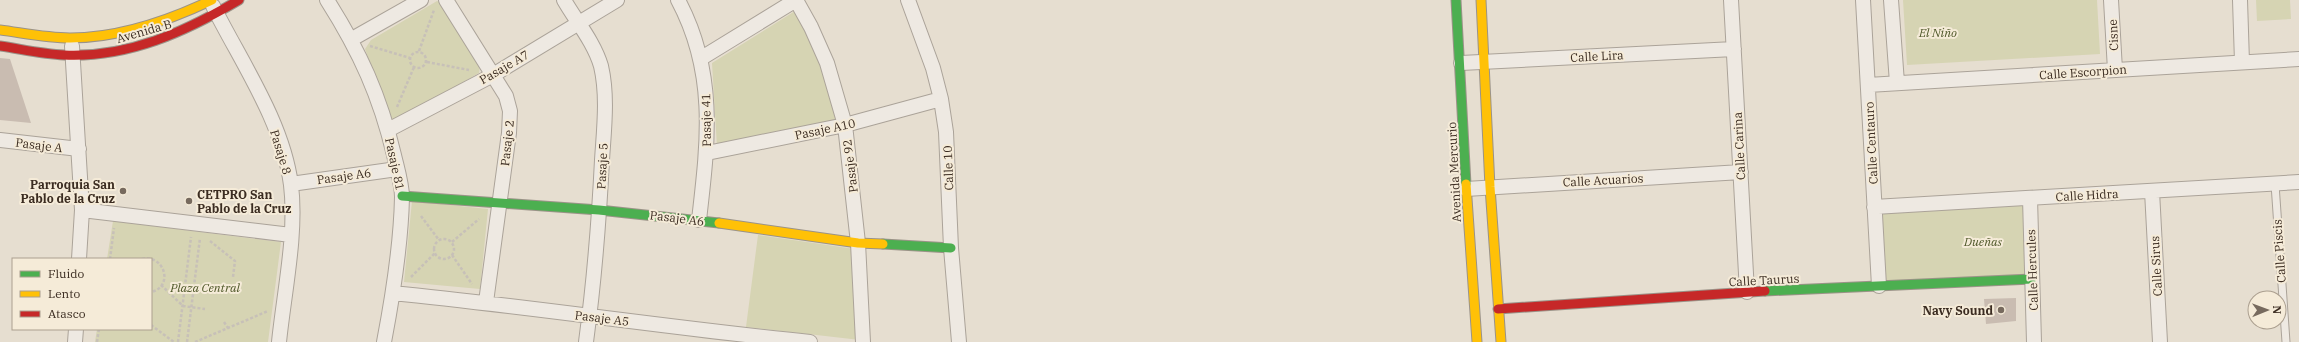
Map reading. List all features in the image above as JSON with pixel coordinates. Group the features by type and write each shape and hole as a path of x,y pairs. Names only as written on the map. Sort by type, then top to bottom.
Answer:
{"street":[{"name":"Avenida B","path":"0,30 72,38 124,32 167,19 211,0"},
{"name":"Pasaje 8","path":"211,0 262,99 283,153 291,184 291,235 279,342"},
{"name":"Avenida B","path":"0,46 72,55 122,51 175,36 217,14 239,0"},
{"name":"Pasaje 81","path":"327,0 352,39 370,78 388,130 402,196 393,293 384,342"},
{"path":"352,39 421,0"},
{"name":"Pasaje 5","path":"564,0 577,23 595,49 601,67 604,88 605,108 600,210 590,317 586,342"},
{"name":"Pasaje A7","path":"388,130 493,75 617,0"},
{"name":"Pasaje 41","path":"678,0 695,39 700,59 708,113 706,153 699,220"},
{"path":"700,59 796,0"},
{"name":"Pasaje 92","path":"796,0 811,27 827,63 845,125 858,243 863,342"},
{"name":"Calle 10","path":"908,0 933,68 941,98 946,132 951,248 959,342"},
{"name":"Avenida Mercurio","path":"1456,0 1461,63 1466,189 1477,342"},
{"path":"1482,0 1490,187 1501,342"},
{"name":"Calle Carina","path":"1731,0 1747,292"},
{"name":"Calle Centauro","path":"1863,0 1879,286"},
{"path":"1891,0 1897,84"},
{"name":"Cisne","path":"2111,0 2115,70"},
{"path":"2240,0 2242,62"},
{"name":"Pasaje 2","path":"442,2 493,75 506,96 510,111 509,133 486,302"},
{"path":"72,38 82,210 79,258"},
{"name":"Calle Lira","path":"1461,63 1734,49"},
{"name":"Calle Escorpion","path":"1868,85 2299,59"},
{"name":"Pasaje A10","path":"706,153 845,125 941,98"},
{"name":"Pasaje A","path":"0,140 79,149"},
{"name":"Pasaje A6","path":"291,184 397,169"},
{"name":"Calle Acuarios","path":"1466,189 1741,172"},
{"name":"Calle Hidra","path":"1874,207 2299,182"},
{"name":"Calle Sirus","path":"2152,191 2160,342"},
{"name":"Pasaje A6","path":"402,196 600,210 699,220 858,243 951,248"},
{"name":"Calle Hercules","path":"2030,198 2034,342"},
{"path":"82,210 291,235"},
{"name":"Calle Taurus","path":"1498,309 1747,292 2032,279"},
{"name":"Pasaje A5","path":"393,293 486,302 590,317 810,342"},
{"path":"75,342 76,330"}],"lane":[{"name":"Calle Piscis","path":"2275,184 2286,342"}],"path":[{"path":"419,51 426,57 426,62 422,68 414,67 411,64 410,58 415,52 419,51 442,2"},
{"path":"366,49 372,41"},
{"path":"368,45 410,58"},
{"path":"426,62 470,70"},
{"path":"396,110 414,67"},
{"path":"417,210 439,240"},
{"path":"452,242 482,219 478,215"},
{"path":"178,342 192,233"},
{"path":"187,342 201,234 235,261 233,277"},
{"path":"410,270 410,279 435,254 435,244 439,240 446,238 452,242 454,251 452,255 443,259 435,254"},
{"path":"452,255 473,285"},
{"path":"152,259 162,265 165,276 162,285 152,291"},
{"path":"162,285 183,306 205,309"},
{"path":"195,342 271,309"},
{"path":"224,322 228,328"},
{"path":"152,325 174,342"},
{"path":"97,342 99,330"}],"green space":[{"name":"El Niño","path":"1903,0 2097,0 2100,54 1907,65"},
{"path":"2256,0 2290,0 2291,19 2257,21"},
{"path":"437,1 442,3 480,66 479,73 397,120 390,118 365,49 371,40"},
{"path":"795,11 821,59 839,120 717,147 712,63"},
{"name":"Dueñas","path":"2024,198 2028,279 1879,286 1881,206"},
{"path":"412,201 488,209 480,289 404,282"},
{"name":"Plaza Central","path":"113,221 281,242 268,342 95,342 97,330 152,330 152,258 107,258"},
{"path":"758,235 855,249 860,340 746,327"}],"building":[{"path":"0,58 10,59 31,123 0,120"},
{"name":"Navy Sound","path":"2016,298 2016,321 1986,324 1984,299"}],"traffic: fast":[{"path":"1456,0 1466,184"},
{"path":"402,196 599,210 719,223"},
{"path":"883,244 951,248"},
{"path":"1765,291 2032,279"}],"traffic: slow":[{"path":"0,30 61,38 107,35 143,27 178,15 212,0"},
{"path":"1481,0 1490,187 1501,342"},
{"path":"1466,184 1477,342"},
{"path":"719,223 858,243 883,244"}],"traffic: jam":[{"path":"0,46 40,53 64,55 88,55 111,52 155,41 198,23 239,0"},
{"path":"1498,309 1765,291"}],"place":[{"name":"Parroquia San Pablo de la Cruz","path":"123,191"},
{"name":"CETPRO San Pablo de la Cruz","path":"189,201"},
{"name":"Navy Sound","path":"2001,310"}]}
